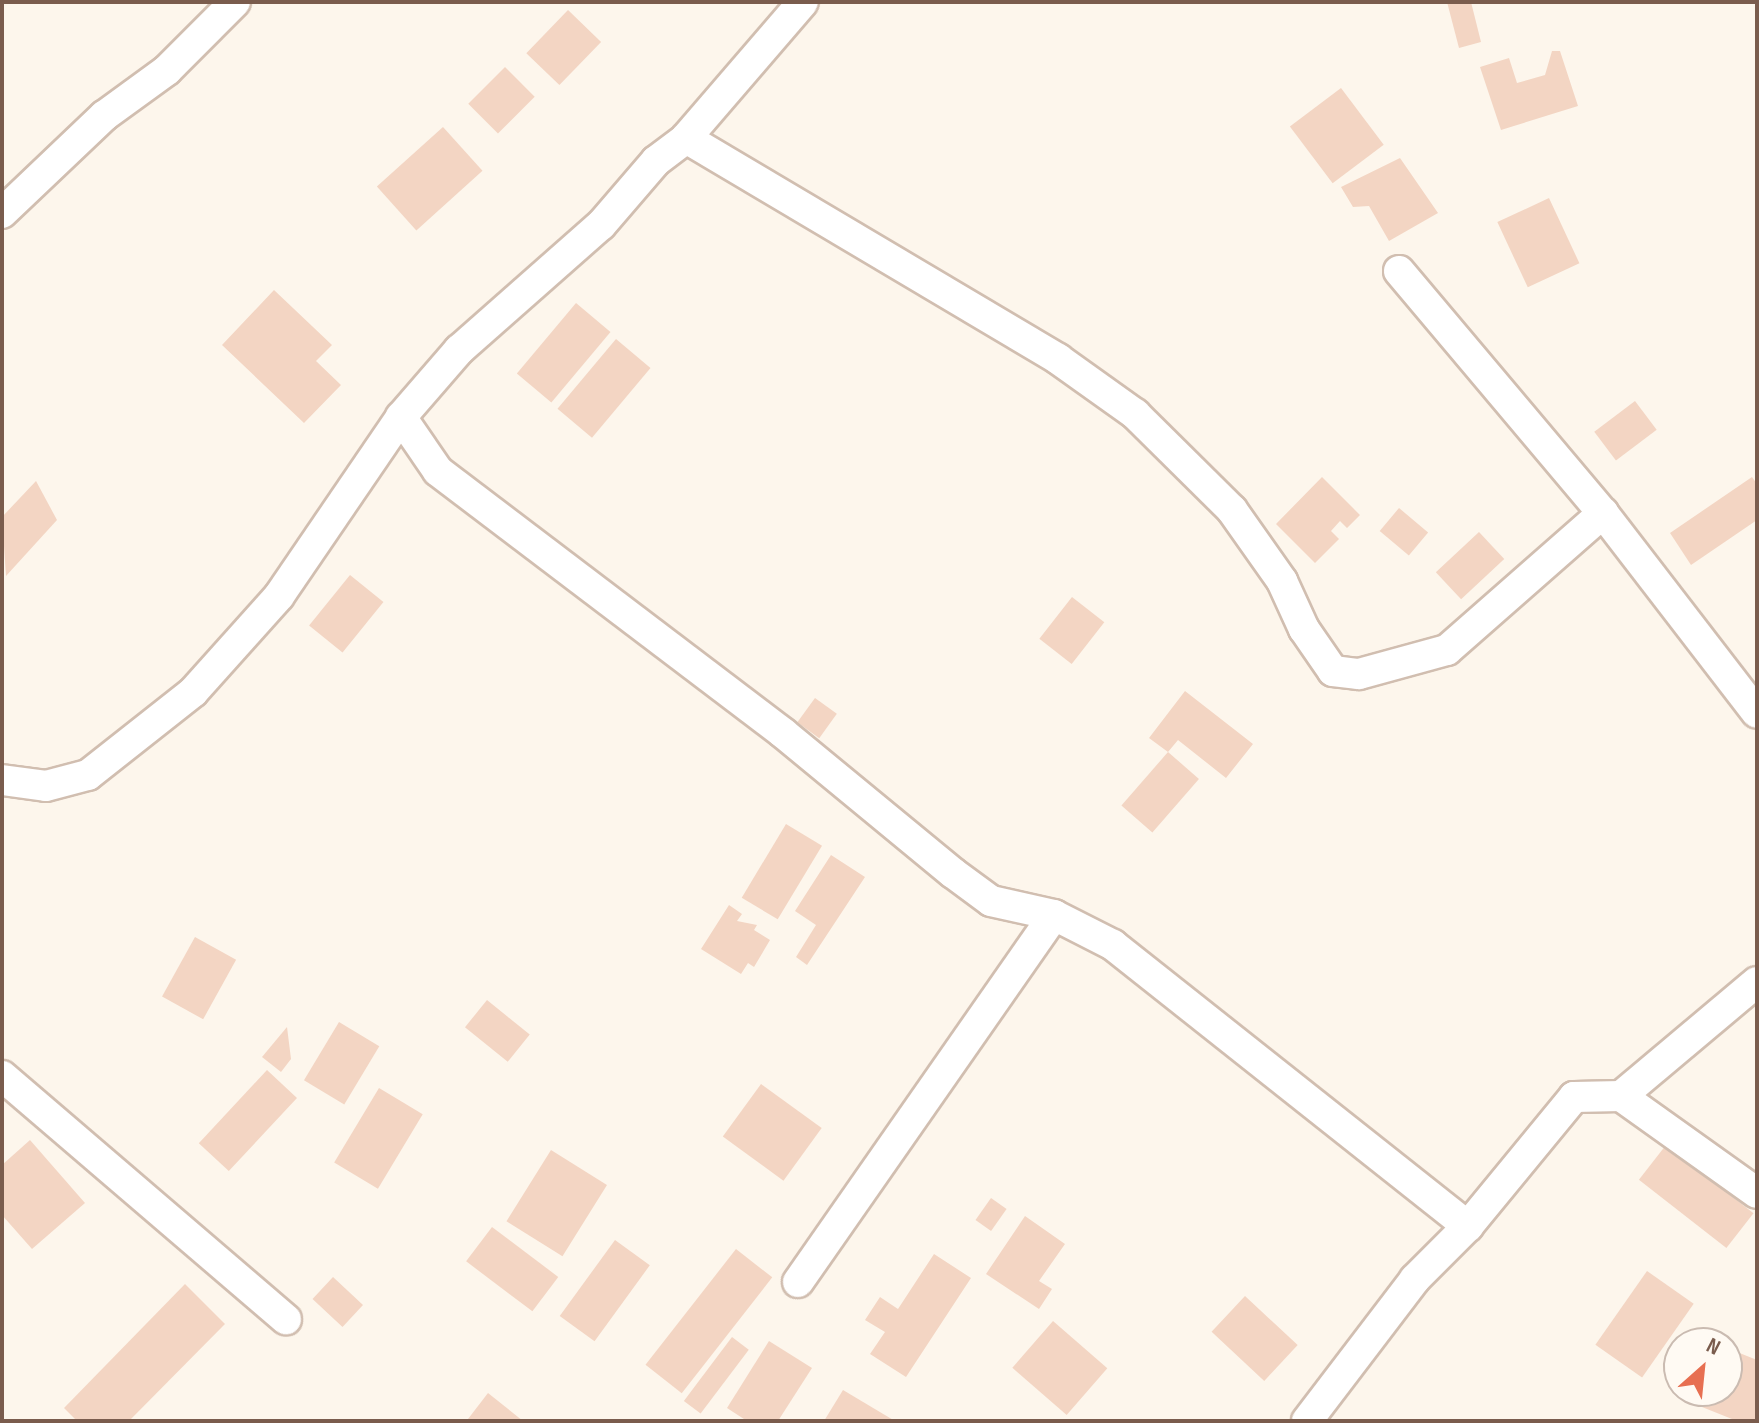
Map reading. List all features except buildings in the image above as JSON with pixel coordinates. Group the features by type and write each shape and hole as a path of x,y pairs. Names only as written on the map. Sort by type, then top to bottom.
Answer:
{"street":[{"path":"2,213 104,116 167,70 235,2"},
{"path":"2,780 46,786 88,775 193,692 279,596 401,417 459,350 564,260 656,161 686,138 803,2"},
{"path":"686,138 1058,359 1135,414 1232,510 1282,581 1304,629 1333,671 1359,674 1447,650 1603,513"},
{"path":"1399,271 1603,513 1757,713"},
{"path":"401,417 438,471 783,733 953,873 991,901 1054,915 1113,945 1468,1226"},
{"path":"798,1282 1054,915"},
{"path":"1621,1096 1757,982"},
{"path":"2,1076 286,1319"},
{"path":"1307,1421 1415,1279 1468,1226 1574,1097 1621,1096 1757,1193"}]}
